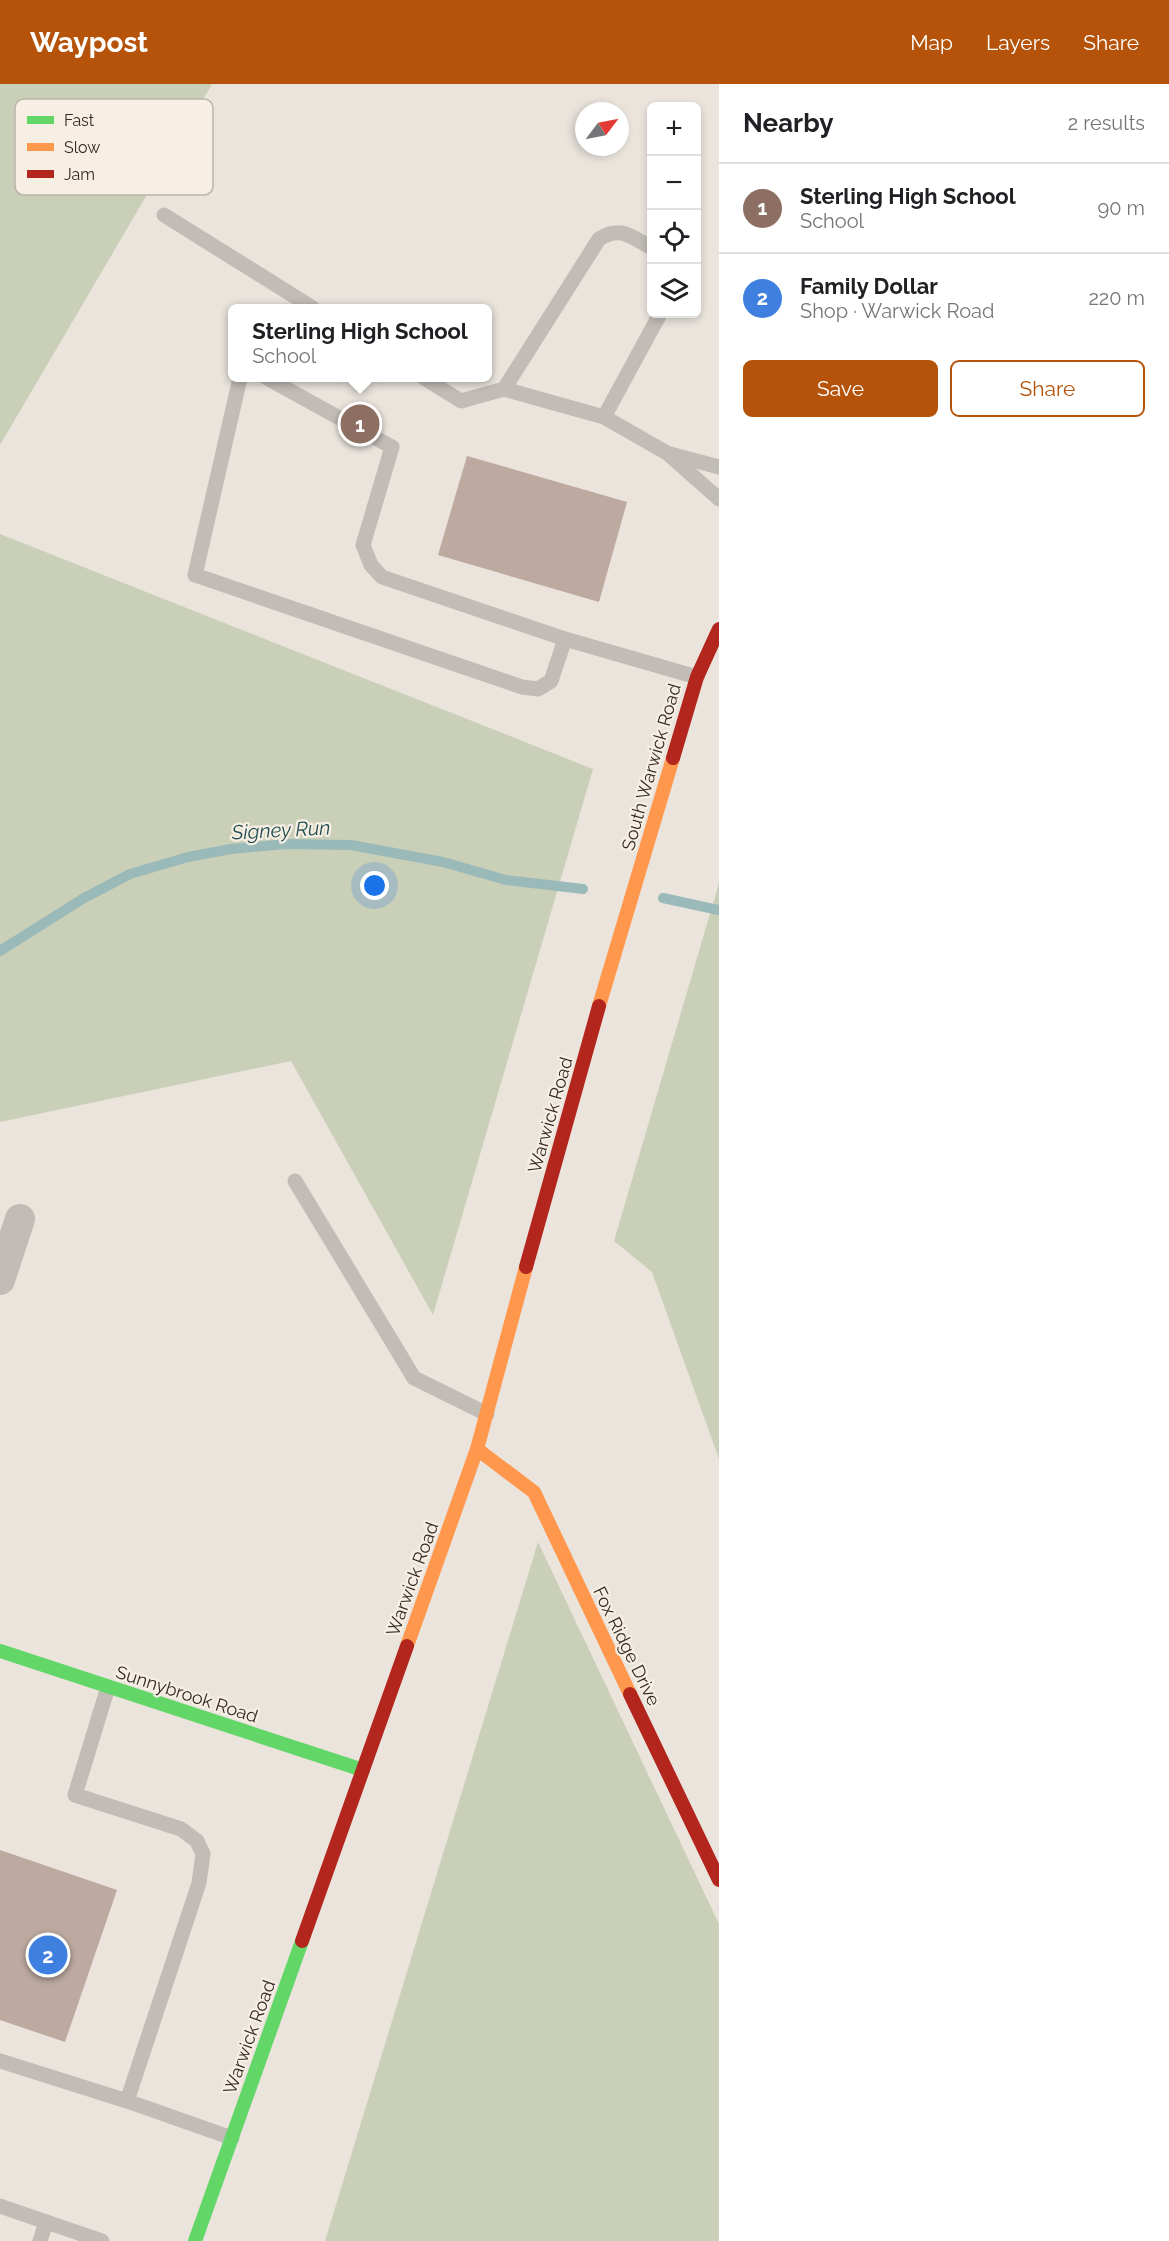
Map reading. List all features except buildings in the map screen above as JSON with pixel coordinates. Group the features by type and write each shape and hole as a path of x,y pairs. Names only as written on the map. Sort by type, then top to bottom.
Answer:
{"street":[{"name":"South Warwick Road","path":"626,918 697,677 719,629"},
{"name":"Warwick Road","path":"195,2241 477,1449 571,1102 626,918"},
{"path":"0,1280 20,1219"},
{"name":"Fox Ridge Drive","path":"477,1449 534,1492 719,1881"},
{"name":"Sunnybrook Road","path":"0,1651 363,1770"}],"lane":[{"path":"164,215 305,304"},
{"path":"504,389 599,239 609,233 621,231 647,246"},
{"path":"604,417 658,318"},
{"path":"239,382 195,575 522,687 538,689 551,681 565,639"},
{"path":"274,382 392,447 363,545 371,565 382,578 565,639 697,677"},
{"path":"430,382 461,401 504,389 604,417 667,453 719,499"},
{"path":"667,453 719,467"},
{"path":"295,1181 414,1378 487,1414"},
{"path":"108,1687 75,1795 181,1828 197,1841 203,1854 199,1883 127,2101"},
{"path":"0,2061 127,2101 232,2138"},
{"path":"0,2206 102,2241"},
{"path":"40,2241 46,2222"}],"green space":[{"path":"0,84 212,84 203,99 15,99 15,195 147,195 0,445"},
{"path":"0,534 593,769 433,1315 291,1061 0,1122"},
{"path":"719,883 719,1459 652,1272 614,1241"},
{"path":"538,1542 719,1924 719,2241 325,2241"}],"waterway":[{"name":"Signey Run","path":"0,951 84,898 130,874 188,857 231,849 286,844 351,845 443,862 506,880 583,889"},
{"name":"Signey Run","path":"663,898 719,910"}],"traffic: fast":[{"path":"0,1651 363,1770"},
{"path":"195,2241 302,1941"}],"traffic: slow":[{"path":"599,1006 673,758"},
{"path":"407,1646 477,1449 526,1267"},
{"path":"477,1449 534,1492 630,1694"}],"traffic: jam":[{"path":"673,758 697,677 719,629"},
{"path":"526,1267 599,1006"},
{"path":"302,1941 407,1646"},
{"path":"630,1694 719,1880"}],"place":[{"name":"Sterling High School","path":"360,424"},
{"name":"Family Dollar","path":"48,1955"}]}
